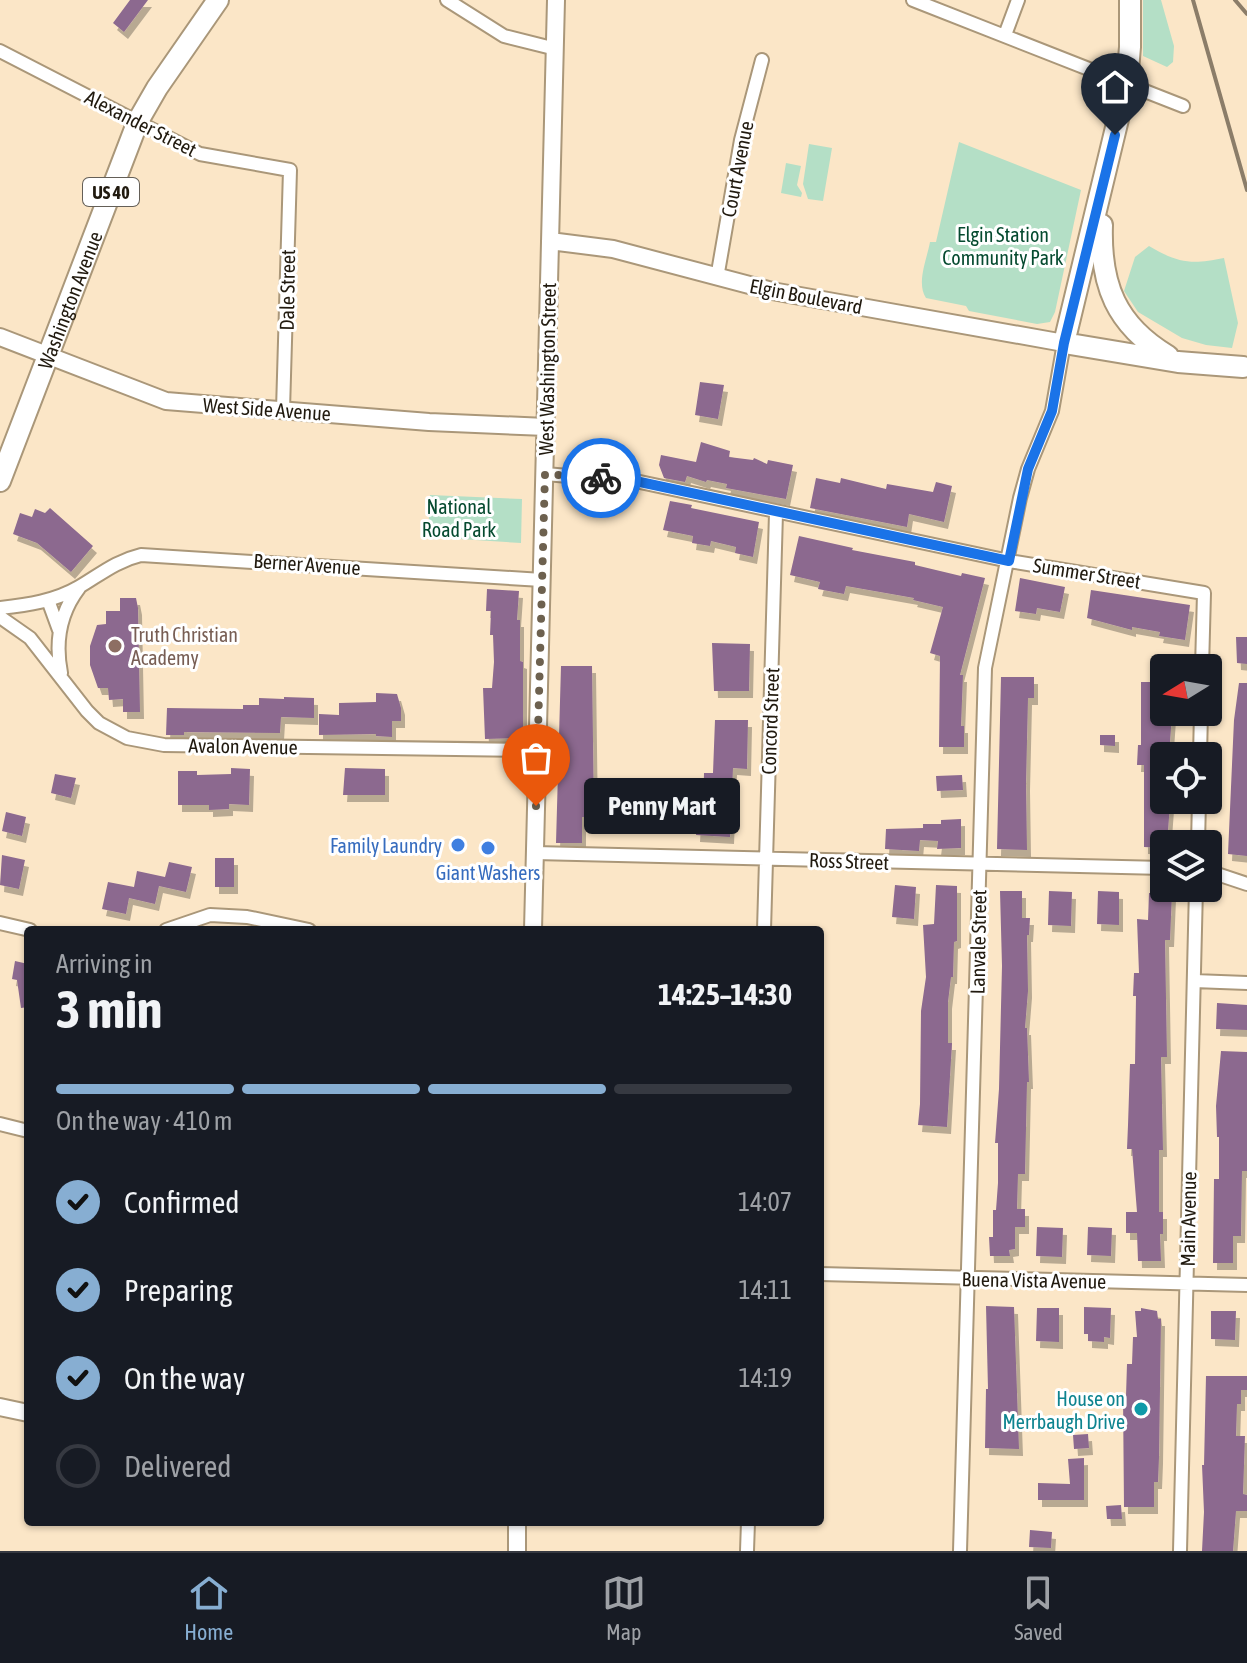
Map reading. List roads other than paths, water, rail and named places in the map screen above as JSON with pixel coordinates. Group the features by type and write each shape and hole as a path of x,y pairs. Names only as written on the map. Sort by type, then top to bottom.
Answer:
{"main road":[{"name":"Washington Avenue","path":"0,481 138,121 218,0"},
{"path":"1130,0 1127,82 1064,343 1178,362 1243,367"},
{"path":"1103,188 1101,240 1107,287 1129,326 1146,343 1178,362"}],"street":[{"path":"447,0 504,36 556,49"},
{"name":"West Washington Street","path":"533,926 556,0"},
{"path":"913,0 1183,106"},
{"path":"1005,35 1018,0"},
{"name":"Alexander Street","path":"0,51 200,154 290,170"},
{"name":"Court Avenue","path":"717,278 741,140 762,60"},
{"name":"Dale Street","path":"283,410 290,170"},
{"name":"Elgin Boulevard","path":"550,241 613,249 772,291 1064,343"},
{"name":"West Side Avenue","path":"0,337 166,401 546,427"},
{"name":"Lanvale Street","path":"960,1551 985,668 1028,469 1052,411 1064,343"},
{"name":"Summer Street","path":"545,474 640,482 1009,561 1204,593 1202,654"},
{"name":"Concord Street","path":"764,926 776,513"},
{"name":"Berner Avenue","path":"0,608 37,604 80,586 124,559 158,554 542,580"},
{"path":"62,680 57,647 59,630 69,601 80,586"},
{"path":"48,600 59,630"},
{"name":"Avalon Avenue","path":"0,617 30,638 99,723 127,738 164,745 538,750"},
{"name":"Ross Street","path":"535,853 1150,868"},
{"path":"1222,876 1247,884"},
{"name":"Main Avenue","path":"1180,1551 1196,902"},
{"path":"178,926 210,915 247,917 290,926"},
{"path":"0,923 24,929"},
{"path":"1194,981 1247,983"},
{"path":"0,1124 24,1130"},
{"name":"Buena Vista Avenue","path":"824,1274 1247,1285"},
{"path":"0,1407 24,1412"},
{"path":"515,1526 517,1551"},
{"path":"747,1551 748,1526"}],"railway":[{"path":"1193,0 1247,190"},
{"path":"1235,0 1247,14"}],"place":[{"name":"Truth Christian Academy","path":"115,646"},
{"name":"Penny Mart","path":"536,806"},
{"name":"Family Laundry","path":"458,845"},
{"name":"Giant Washers","path":"488,848"},
{"name":"House on Merrbaugh Drive","path":"1141,1409"}],"park label":[{"name":"Elgin Station Community Park","path":"1003,246"},
{"name":"National Road Park","path":"459,518"}]}
